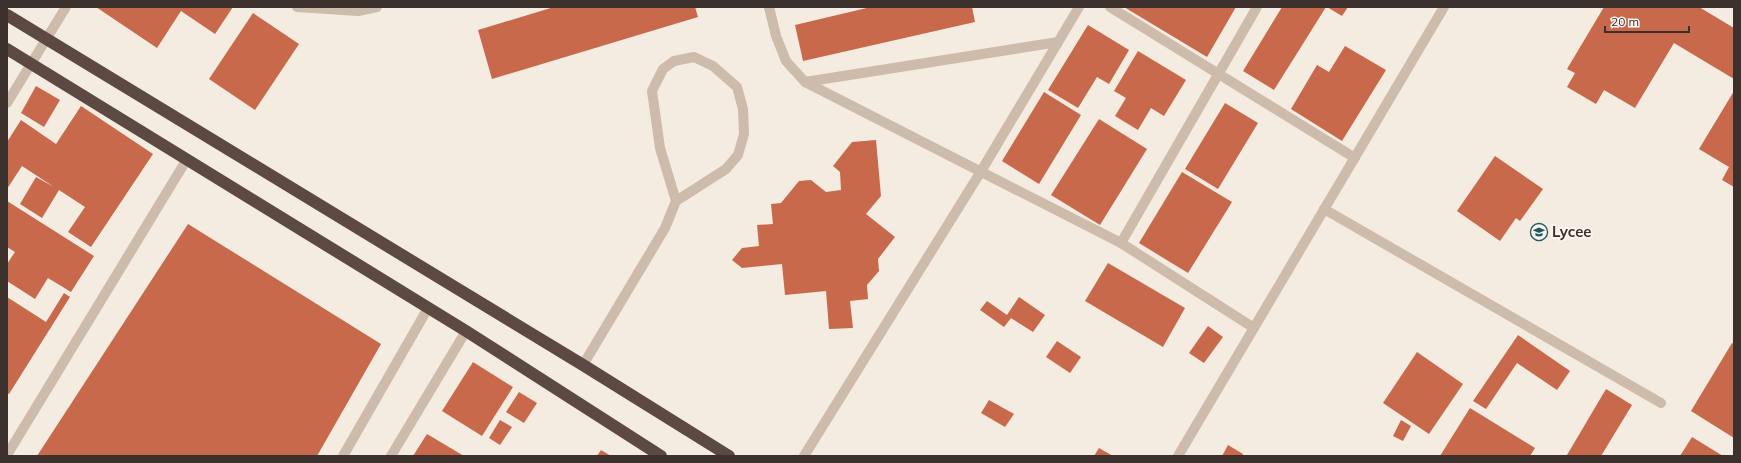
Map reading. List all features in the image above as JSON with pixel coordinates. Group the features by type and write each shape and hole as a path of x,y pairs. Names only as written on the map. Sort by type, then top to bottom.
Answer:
{"highway":[{"path":"7,15 583,365 729,456"},
{"path":"7,49 466,331 661,456"}],"street":[{"path":"7,103 66,7"},
{"path":"297,7 357,9 378,7"},
{"path":"770,7 776,36 786,61 805,82 980,173 1120,243 1254,328"},
{"path":"804,456 980,173 1079,7"},
{"path":"1110,7 1355,158"},
{"path":"1120,243 1257,7"},
{"path":"1178,456 1444,7"},
{"path":"805,82 1058,42"},
{"path":"583,365 665,228 676,201 726,170 738,155 744,134 742,109 737,87 713,66 694,57 674,61 663,70 652,91 660,148 676,201"},
{"path":"7,455 187,159"},
{"path":"1324,208 1661,403"},
{"path":"343,456 428,308"},
{"path":"391,456 466,331"}],"building":[{"path":"96,7 233,7 215,34 181,11 157,48"},
{"path":"554,7 695,7 698,17 492,79 478,30"},
{"path":"871,7 972,7 975,22 803,61 795,25"},
{"path":"1124,7 1236,7 1207,57"},
{"path":"1282,7 1326,7 1274,90 1243,71"},
{"path":"1327,7 1348,7 1342,16"},
{"path":"1604,7 1699,7 1734,28 1734,79 1674,43 1635,108 1604,90 1596,104 1567,87 1575,73 1567,69"},
{"path":"253,13 299,44 255,110 209,79"},
{"path":"1088,25 1129,50 1109,84 1097,77 1078,108 1048,90"},
{"path":"1345,46 1386,70 1342,141 1291,109 1317,65 1329,72"},
{"path":"1138,51 1186,80 1164,116 1151,108 1138,130 1115,116 1126,98 1114,91"},
{"path":"36,86 60,100 44,127 21,113"},
{"path":"1734,91 1734,187 1722,180 1729,167 1699,149"},
{"path":"1044,92 1081,115 1039,184 1002,161"},
{"path":"1225,103 1258,123 1218,189 1185,169"},
{"path":"81,106 153,154 91,247 68,232 85,207 59,190 42,218 20,204 36,177 54,187 22,166 7,189 7,142 21,120 56,144"},
{"path":"1099,119 1147,149 1100,225 1051,195"},
{"path":"876,140 881,196 866,214 895,237 878,259 879,271 867,285 868,299 850,301 853,328 829,329 826,291 785,295 782,264 742,268 732,260 742,248 759,246 757,225 773,224 771,204 781,203 799,181 811,180 826,192 841,190 840,172 833,166 852,142"},
{"path":"1495,156 1543,189 1520,221 1516,218 1500,241 1457,211"},
{"path":"1182,172 1232,202 1188,273 1139,243"},
{"path":"7,201 94,256 71,292 48,278 35,299 7,281 7,264 15,252 7,247"},
{"path":"188,224 381,344 317,456 37,456"},
{"path":"1108,263 1185,308 1163,347 1085,301"},
{"path":"64,293 70,297 9,394 7,393 7,297 46,322"},
{"path":"1019,297 1045,315 1033,332 1011,318 1004,327 980,310 987,301 1007,315"},
{"path":"1208,326 1223,337 1204,363 1189,353"},
{"path":"1518,335 1570,371 1557,390 1517,363 1486,409 1473,401"},
{"path":"1057,341 1081,357 1070,373 1046,357"},
{"path":"1732,343 1734,344 1734,438 1691,411"},
{"path":"1417,352 1463,384 1429,434 1383,403"},
{"path":"473,362 513,387 482,436 442,411"},
{"path":"1606,389 1632,405 1601,456 1568,456 1567,455"},
{"path":"519,392 537,403 524,423 506,412"},
{"path":"989,400 1014,414 1005,427 981,413"},
{"path":"1470,408 1535,448 1530,456 1440,456"},
{"path":"500,420 512,427 500,445 489,438"},
{"path":"1401,420 1411,426 1403,441 1393,436"},
{"path":"427,434 464,456 413,456"},
{"path":"1692,437 1723,456 1680,456"},
{"path":"1228,445 1243,454 1242,456 1222,456"},
{"path":"1099,448 1113,456 1094,456"},
{"path":"601,450 611,456 597,456"}],"place":[{"name":"Lycee","path":"1539,232"}]}
